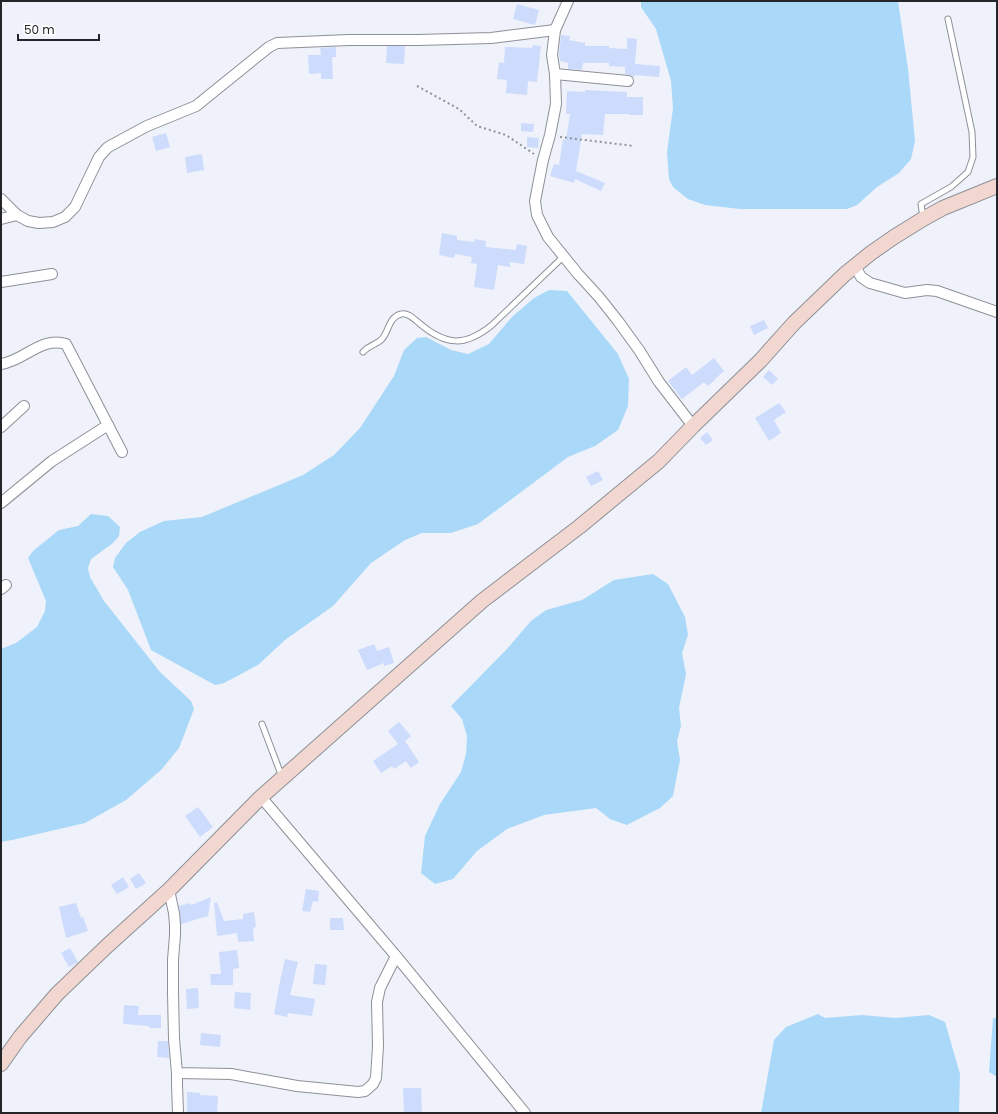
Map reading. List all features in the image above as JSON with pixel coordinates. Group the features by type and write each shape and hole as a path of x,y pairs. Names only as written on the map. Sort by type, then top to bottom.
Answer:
{"street":[{"path":"568,1 554,30 552,55 555,74 556,104 535,201 537,215 548,237 618,321 639,350 659,382 693,426"},
{"path":"1,199 17,215 28,221 40,223 53,222 65,217 75,207 99,157 110,146 147,126 196,106 272,45 282,42 491,38 554,30"},
{"path":"555,74 628,81"},
{"path":"1,1064 20,1037 57,994 168,890 261,797 482,601 579,527 659,461 761,360 794,323 823,294 871,253 923,219 943,208 997,186"},
{"path":"1,219 17,215"},
{"path":"855,266 861,277 870,283 905,293 927,290 937,291 997,312"},
{"path":"1,282 52,274"},
{"path":"1,364 19,358 41,346 50,343 61,342 66,344 122,452"},
{"path":"1,427 24,406"},
{"path":"1,503 52,461 108,425"},
{"path":"261,797 396,956 525,1113"},
{"path":"168,890 174,913 175,925 173,992 174,1039 178,1073 178,1113"},
{"path":"178,1073 231,1074 297,1086 358,1092 365,1091 373,1084 376,1078 378,1046 377,1002 380,988 396,956"}],"lane":[{"path":"923,219 921,204 951,187 968,172 973,157 972,132 948,19"},
{"path":"363,352 368,347 376,344 382,339 393,318 401,314 410,316 441,338 453,342 475,337 492,325 564,256"},
{"path":"262,724 283,778"}],"path":[{"path":"417,86 459,110 477,126 506,135 543,160"},
{"path":"550,135 634,146"}],"water":[{"path":"641,1 898,1 908,69 915,141 911,159 899,173 877,187 857,205 847,209 740,209 705,205 688,199 673,187 669,179 667,152 673,108 671,81 656,29 641,7"},
{"path":"549,290 567,291 618,354 629,379 628,406 618,430 595,446 568,457 478,524 451,533 422,533 405,540 371,563 333,606 285,640 258,665 224,683 215,685 151,650 128,590 113,567 115,558 126,543 140,532 164,521 202,517 303,475 334,455 360,428 394,376 404,350 417,338 426,337 451,350 468,354 489,344 512,317 534,298"},
{"path":"91,514 108,516 120,527 119,536 113,543 91,559 88,568 90,577 104,601 160,672 191,701 194,709 179,748 161,770 126,800 85,823 1,842 1,649 16,643 37,627 45,611 46,601 28,558 33,551 59,530 78,526"},
{"path":"653,574 668,584 685,617 688,635 682,653 686,674 679,708 681,726 677,741 680,760 673,796 660,808 627,825 610,819 596,808 544,815 507,829 477,851 453,879 435,884 421,873 425,836 440,804 461,772 466,754 467,736 462,719 451,706 506,650 531,621 546,610 582,600 614,580"},
{"path":"818,1014 825,1018 862,1015 895,1018 929,1015 945,1022 960,1074 959,1113 761,1113 774,1040 786,1027"},
{"path":"993,1018 997,1018 997,1077 989,1072"}],"building":[{"path":"517,4 539,10 535,25 513,19"},
{"path":"561,35 570,36 569,40 585,43 585,46 609,46 609,48 627,49 627,38 637,39 635,64 660,66 659,77 634,75 633,77 625,74 625,67 609,66 609,63 583,63 582,70 568,69 568,63 560,61 559,55"},
{"path":"533,45 541,46 537,82 528,81 527,95 506,93 507,80 497,79 499,62 504,63 505,47 532,48"},
{"path":"387,46 405,46 404,64 386,63"},
{"path":"336,47 336,57 332,57 333,79 321,79 321,73 309,74 308,55 321,55 320,48"},
{"path":"585,90 627,92 627,97 643,97 643,115 605,114 603,135 582,134 576,171 605,183 601,191 575,179 574,183 550,176 554,164 559,165 563,139 566,140 570,114 566,114 567,91 585,92"},
{"path":"521,123 534,124 533,132 521,131"},
{"path":"166,133 170,147 156,151 152,137"},
{"path":"527,137 539,138 538,148 527,147"},
{"path":"202,154 204,170 187,173 185,157"},
{"path":"442,233 457,236 457,240 474,242 474,239 486,241 486,247 516,250 517,244 527,246 524,264 510,262 510,267 498,265 494,290 474,287 477,264 471,263 472,257 455,254 454,258 439,255"},
{"path":"764,320 768,328 754,335 750,326"},
{"path":"714,358 724,371 708,386 704,382 682,399 668,381 686,367 692,375"},
{"path":"769,370 778,379 772,385 763,377"},
{"path":"779,403 786,412 774,420 781,433 769,441 755,418"},
{"path":"707,432 713,440 706,445 700,438"},
{"path":"598,471 603,480 591,486 586,477"},
{"path":"374,644 377,651 389,647 394,663 384,666 384,663 367,670 358,650"},
{"path":"399,722 411,736 405,741 419,762 411,768 406,761 394,769 392,766 381,773 373,761 398,744 388,731"},
{"path":"198,807 213,827 200,837 185,816"},
{"path":"139,873 146,883 136,889 130,879"},
{"path":"123,877 129,887 117,894 111,885"},
{"path":"306,889 319,891 318,902 313,901 310,912 302,911"},
{"path":"211,897 208,916 181,924 179,906 190,903 191,905"},
{"path":"217,902 224,921 243,919 243,914 254,912 256,927 253,928 254,941 238,942 237,933 217,936 214,903"},
{"path":"76,903 81,918 83,917 88,931 66,938 59,907"},
{"path":"330,918 343,918 344,930 330,930"},
{"path":"70,948 78,962 69,967 61,953"},
{"path":"237,950 239,968 233,969 233,985 211,985 210,974 221,974 219,952"},
{"path":"285,959 298,962 290,995 315,999 312,1016 288,1013 287,1017 274,1014"},
{"path":"315,964 327,965 325,985 313,984"},
{"path":"198,988 199,1008 187,1009 186,989"},
{"path":"235,992 251,993 250,1010 234,1008"},
{"path":"124,1005 139,1006 138,1015 161,1015 161,1028 149,1028 149,1026 123,1024"},
{"path":"201,1033 221,1035 220,1047 200,1045"},
{"path":"158,1041 168,1041 169,1058 157,1057"},
{"path":"403,1088 421,1088 422,1113 404,1113"},
{"path":"187,1092 200,1093 200,1095 218,1096 217,1112 187,1112"}]}
